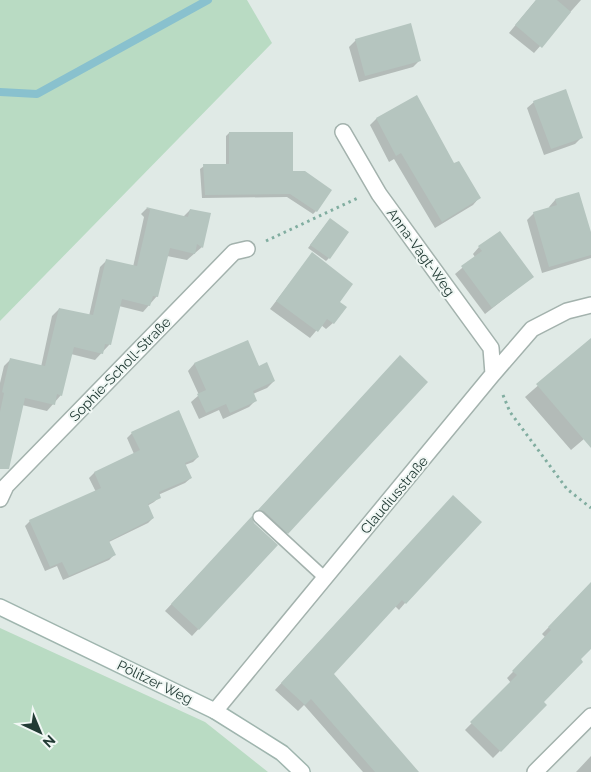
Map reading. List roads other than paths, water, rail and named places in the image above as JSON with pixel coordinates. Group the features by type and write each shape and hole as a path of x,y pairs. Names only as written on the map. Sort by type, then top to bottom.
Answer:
{"street":[{"name":"Anna-Vagt-Weg","path":"343,132 376,189 491,348 493,374"},
{"name":"Sophie-Scholl-Straße","path":"0,499 6,486 234,252 247,249"},
{"name":"Claudiusstraße","path":"215,711 532,329 567,312 591,305"},
{"name":"Pölitzer Weg","path":"0,607 215,711 282,753 302,772"},
{"path":"535,772 591,716"}],"lane":[{"path":"259,517 325,578"}],"waterway":[{"path":"0,92 37,94 208,0"}]}
